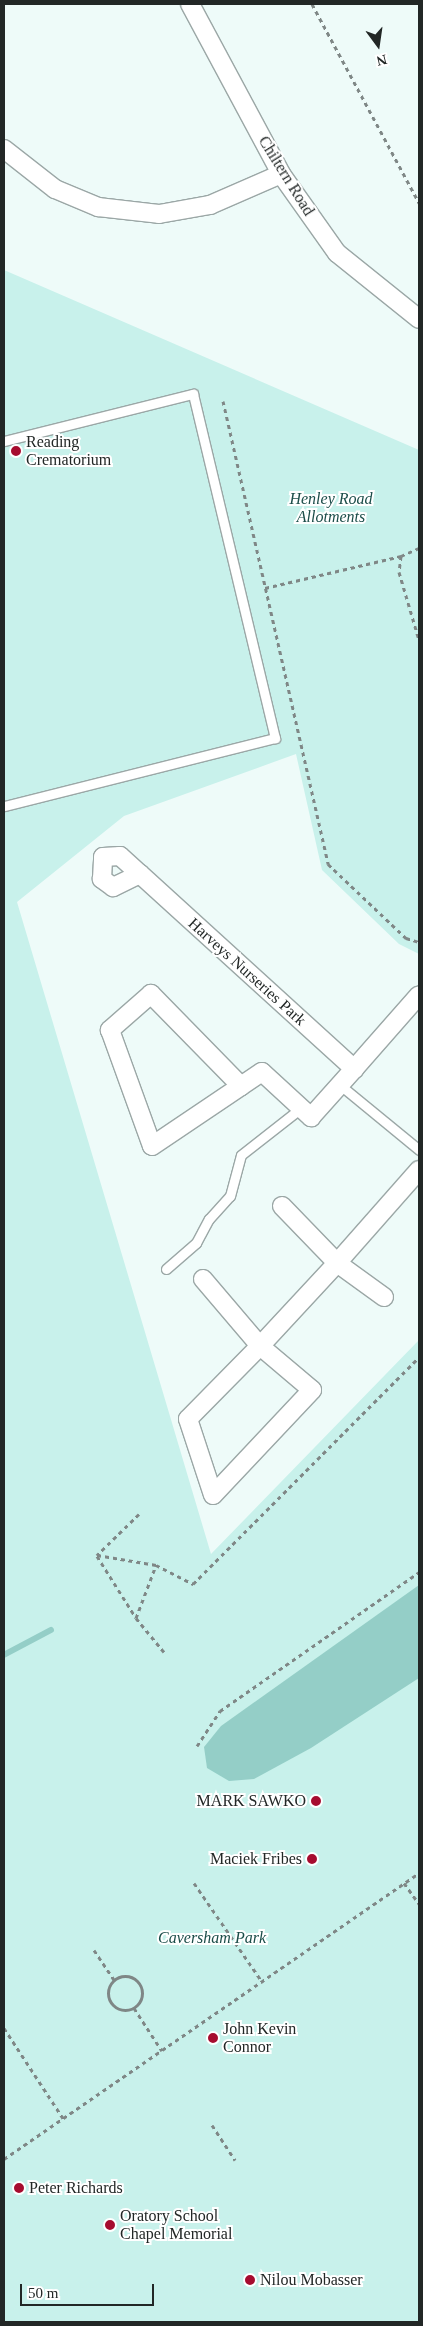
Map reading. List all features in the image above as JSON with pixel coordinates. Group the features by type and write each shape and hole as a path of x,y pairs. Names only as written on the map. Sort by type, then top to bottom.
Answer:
{"street":[{"name":"Chiltern Road","path":"190,4 282,174 337,253 419,319"},
{"path":"4,149 64,192 98,207 159,214 210,205 282,174"},
{"name":"Harveys Nurseries Park","path":"140,874 354,1069"},
{"path":"241,1086 151,994 110,1030 152,1146 262,1072 311,1117 419,996"},
{"path":"203,1279 260,1346 312,1390 213,1496 188,1419 260,1346 337,1263 419,1170"},
{"path":"282,1206 337,1263 384,1297"}],"lane":[{"path":"4,441 193,394 275,738 4,806"},
{"path":"340,1085 419,1150"},
{"path":"166,1270 196,1243 209,1219 230,1196 241,1154 301,1108"}],"path":[{"path":"312,4 419,203"},
{"path":"223,401 328,864 406,938 419,942"},
{"path":"265,588 401,556 419,548"},
{"path":"401,556 399,572 419,640"},
{"path":"97,1555 156,1565 193,1584 419,1356"},
{"path":"97,1555 139,1514"},
{"path":"97,1555 136,1618 164,1652"},
{"path":"136,1618 156,1565"},
{"path":"197,1746 220,1711 419,1572"},
{"path":"4,2159 263,1983 419,1873"},
{"path":"194,1883 263,1983"},
{"path":"404,1883 419,1904"},
{"path":"94,1950 114,1980 109,2000 120,2010 134,2008 142,1996 140,1983 128,1976 114,1980"},
{"path":"134,2008 162,2051"},
{"path":"4,2028 63,2118"},
{"path":"212,2125 235,2160"}],"green space":[{"name":"Caversham Park","path":"4,270 419,450 419,954 399,944 322,870 296,754 124,816 17,902 211,1554 419,1340 419,2322 4,2322"}],"shaded area":[{"path":"419,1585 419,1678 311,1748 254,1779 229,1781 207,1768 204,1747 221,1726"}],"waterway":[{"path":"4,1655 51,1630"}],"place":[{"name":"Reading Crematorium","path":"16,451"},
{"name":"MARK SAWKO","path":"316,1801"},
{"name":"Maciek Fribes","path":"312,1859"},
{"name":"John Kevin Connor","path":"213,2038"},
{"name":"Peter Richards","path":"19,2188"},
{"name":"Oratory School Chapel Memorial","path":"110,2225"},
{"name":"Nilou Mobasser","path":"250,2280"}],"park label":[{"name":"Henley Road Allotments","path":"331,508"}]}
